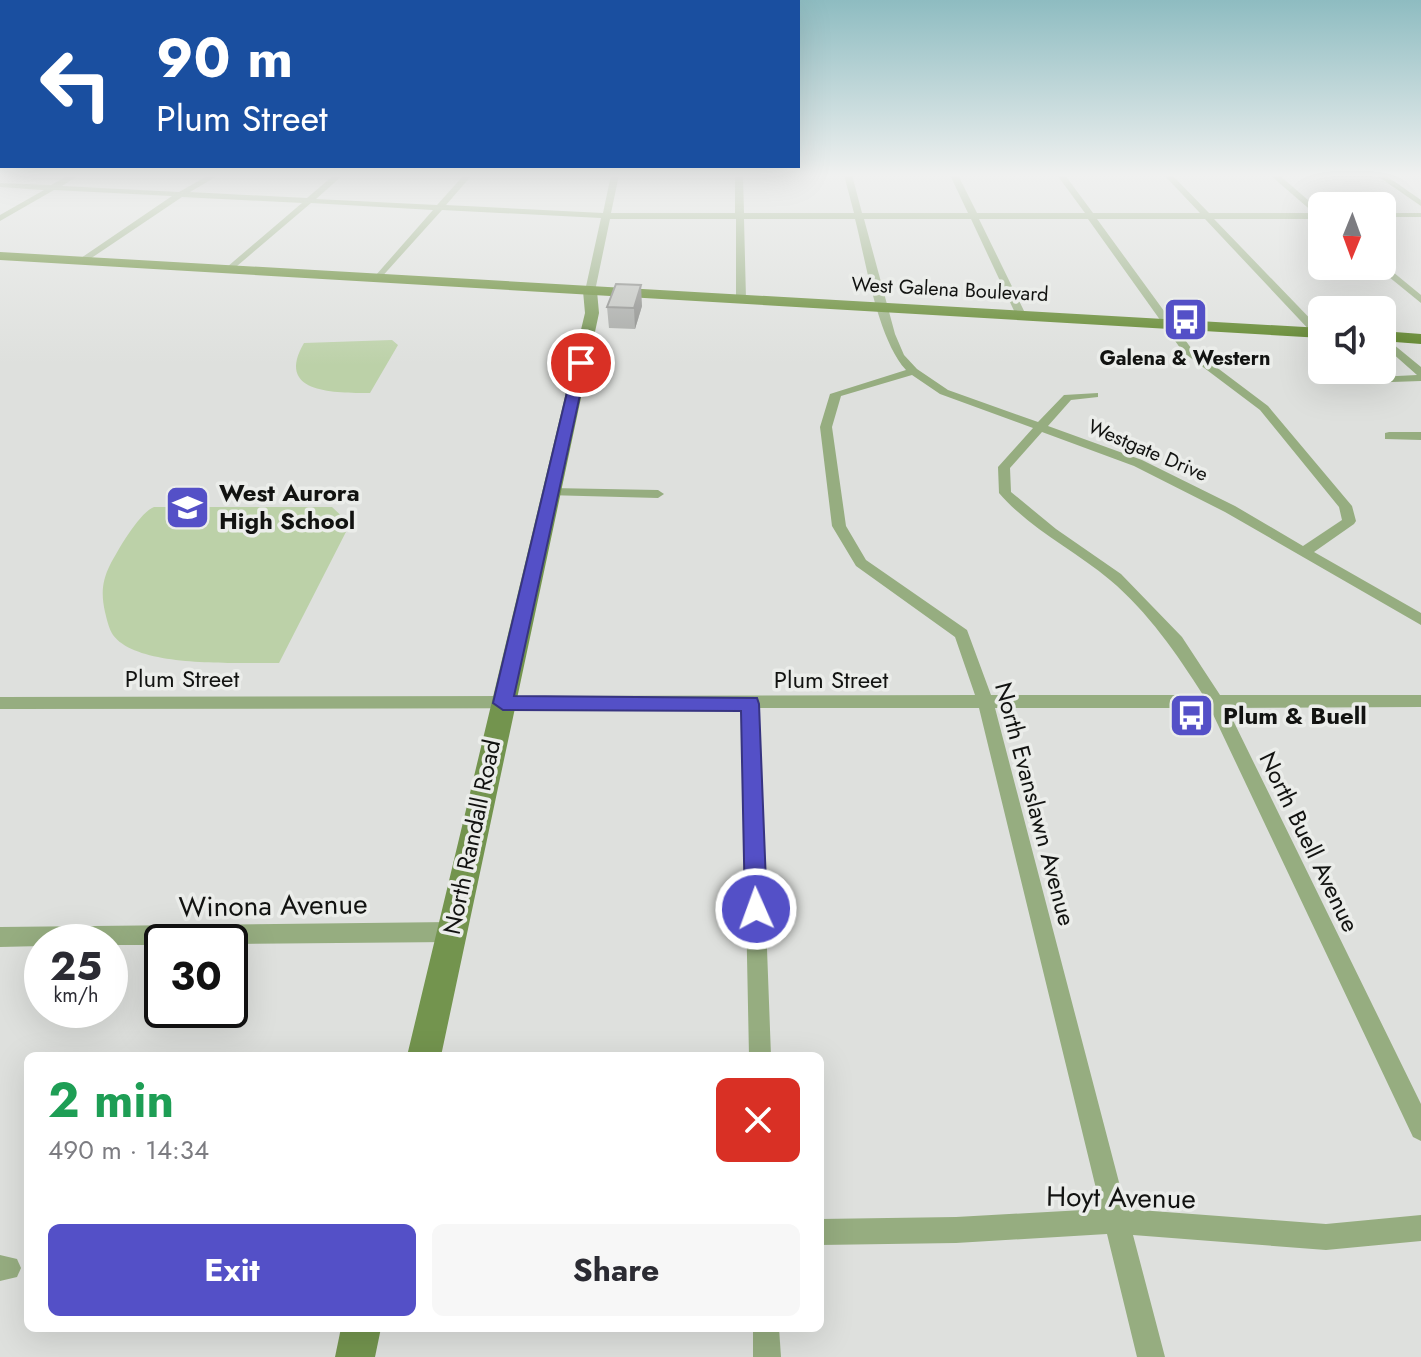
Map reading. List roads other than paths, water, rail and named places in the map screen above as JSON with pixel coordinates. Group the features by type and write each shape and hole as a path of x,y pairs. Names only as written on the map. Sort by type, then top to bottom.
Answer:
{"main road":[{"name":"West Galena Boulevard","path":"0,256 1308,332"},
{"name":"North Randall Road","path":"425,1052 592,313 590,291"},
{"path":"355,1357 360,1332"}],"street":[{"path":"84,260 116,238"},
{"path":"230,269 266,238"},
{"path":"379,277 413,238"},
{"path":"590,291 599,238"},
{"path":"740,238 741,299"},
{"name":"Westgate Drive","path":"864,238 899,356 913,371 944,392 1138,463 1305,551 1421,620"},
{"path":"984,238 1021,315"},
{"path":"1105,238 1165,324 1187,350 1264,408 1345,506 1349,521 1305,551"},
{"path":"1229,238 1308,320"},
{"path":"1396,279 1421,300"},
{"path":"1412,338 1421,366"},
{"path":"1396,351 1421,376"},
{"name":"North Evanslawn Avenue","path":"913,371 836,394 826,427 839,526 861,563 962,634 986,704 1151,1357"},
{"path":"1396,378 1421,376"},
{"path":"1040,428 1068,397 1094,395"},
{"name":"North Buell Avenue","path":"1040,428 1004,467 1005,493 1051,532 1116,577 1177,641 1216,702 1421,1129"},
{"path":"1389,436 1421,436"},
{"path":"551,492 658,494"},
{"name":"Plum Street","path":"0,703 1421,701"},
{"path":"750,704 760,1052"},
{"name":"Winona Avenue","path":"0,937 451,932"},
{"name":"Hoyt Avenue","path":"824,1232 956,1230 1117,1221 1326,1237 1421,1228"},
{"path":"766,1332 767,1357"}],"place":[{"name":"Galena & Western","path":"1185,319"},
{"name":"West Aurora High School","path":"188,507"},
{"name":"Plum & Buell","path":"1192,716"}]}
